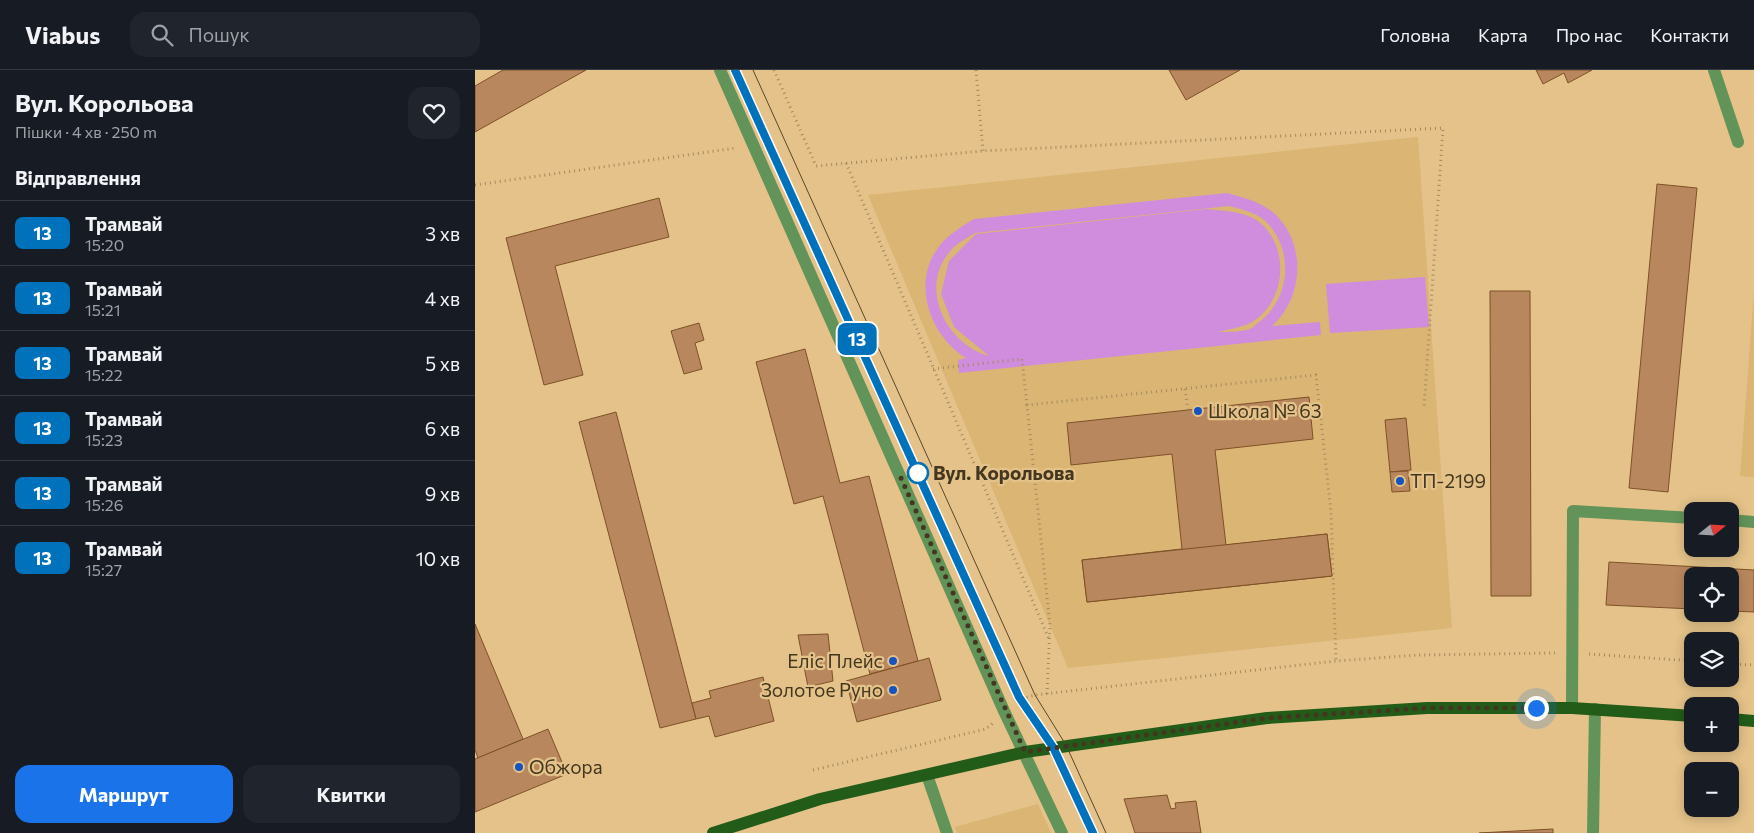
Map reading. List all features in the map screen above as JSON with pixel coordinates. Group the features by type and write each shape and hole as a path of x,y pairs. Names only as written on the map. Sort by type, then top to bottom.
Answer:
{"main road":[{"path":"713,833 820,799 1025,752 1267,718 1427,708 1572,708 1684,715"},
{"path":"1739,720 1754,721"}],"street":[{"path":"720,70 1004,711 1062,833"},
{"path":"1714,70 1738,142"},
{"path":"1572,708 1573,511 1684,517"},
{"path":"1739,521 1754,522"},
{"path":"1593,833 1595,709"},
{"path":"927,774 947,833"}],"path":[{"path":"774,70 816,166 983,151 1443,128 1424,408"},
{"path":"976,70 983,151"},
{"path":"475,185 754,145"},
{"path":"846,163 1049,640"},
{"path":"933,369 1022,359 1051,626 1047,694 1336,661 1419,655 1572,652 1684,660"},
{"path":"1027,405 1317,375 1331,512 1336,661"},
{"path":"1185,389 1188,410"},
{"path":"1739,664 1754,665"},
{"path":"813,770 987,729"}],"shaded area":[{"name":"Школа № 63","path":"1418,137 1452,628 1068,668 868,195"},
{"path":"1227,193 1247,199 1265,207 1276,215 1293,241 1297,256 1295,287 1290,301 1272,326 1320,322 1321,335 959,373 958,360 966,358 943,337 935,323 929,309 926,277 930,262 942,243 974,219","holes":["1229,206 1257,215 1266,222 1278,238 1283,250 1285,277 1277,302 1269,313 1250,329 1219,332 1248,324 1261,315 1271,303 1277,290 1280,275 1280,260 1276,245 1269,232 1258,221 1246,215 1206,209 976,234 949,261 941,294 954,327 989,356 974,350 961,341 950,329 942,315 937,300 936,284 940,269 954,247 975,233"]},
{"path":"1425,277 1429,327 1330,333 1326,284"},
{"path":"1754,292 1754,477 1740,476"},
{"path":"1038,804 1051,833 957,833 955,827"}],"building":[{"path":"503,70 586,70 475,132 475,86"},
{"path":"1169,70 1240,70 1186,100"},
{"path":"1536,70 1592,70 1568,83 1564,73 1543,84"},
{"path":"1657,184 1697,188 1668,492 1629,488"},
{"path":"659,198 669,237 555,266 583,375 544,385 506,238"},
{"path":"1490,291 1530,291 1531,596 1491,596"},
{"path":"699,323 704,340 695,343 702,369 684,374 671,331"},
{"path":"805,349 840,483 869,476 918,661 870,674 823,496 794,504 756,362"},
{"path":"1309,397 1313,439 1215,450 1226,545 1327,534 1332,576 1087,602 1082,560 1182,549 1172,454 1071,465 1067,423"},
{"path":"616,412 696,719 660,728 579,422"},
{"path":"1406,418 1411,470 1390,472 1385,420"},
{"name":"ТП-2199","path":"1408,471 1410,491 1392,492 1390,472"},
{"path":"1327,534 1332,576 1087,602 1082,560"},
{"path":"1609,562 1700,567 1684,567 1684,609 1606,605"},
{"path":"1739,569 1754,570 1754,612 1739,611"},
{"path":"475,624 523,739 478,758 475,750"},
{"path":"828,634 833,681 808,687 798,635"},
{"name":"Золотое Руно","path":"929,658 941,700 857,722 846,681"},
{"path":"763,677 774,721 715,737 709,716 696,719 692,703 711,698 709,691"},
{"name":"Обжора","path":"548,729 567,774 475,812 475,759"},
{"path":"1167,795 1171,809 1176,808 1175,803 1196,801 1201,833 1135,833 1124,799"},
{"path":"1553,829 1553,833 1479,833"}],"tram line":[{"path":"735,70 1020,697 1053,747 1093,833"},
{"name":"13","path":"735,70 1019,697 1053,747 1093,833"},
{"path":"753,70 1035,695 1066,745 1106,833"}],"place":[{"name":"Школа № 63","path":"1198,411"},
{"name":"Вул. Корольова","path":"918,473"},
{"name":"ТП-2199","path":"1400,481"},
{"name":"Еліс Плейс","path":"893,661"},
{"name":"Золотое Руно","path":"893,690"},
{"name":"Обжора","path":"519,767"}],"route":[{"path":"918,473 901,478 1004,711 1025,752 1267,718 1427,708 1536,708"}]}
